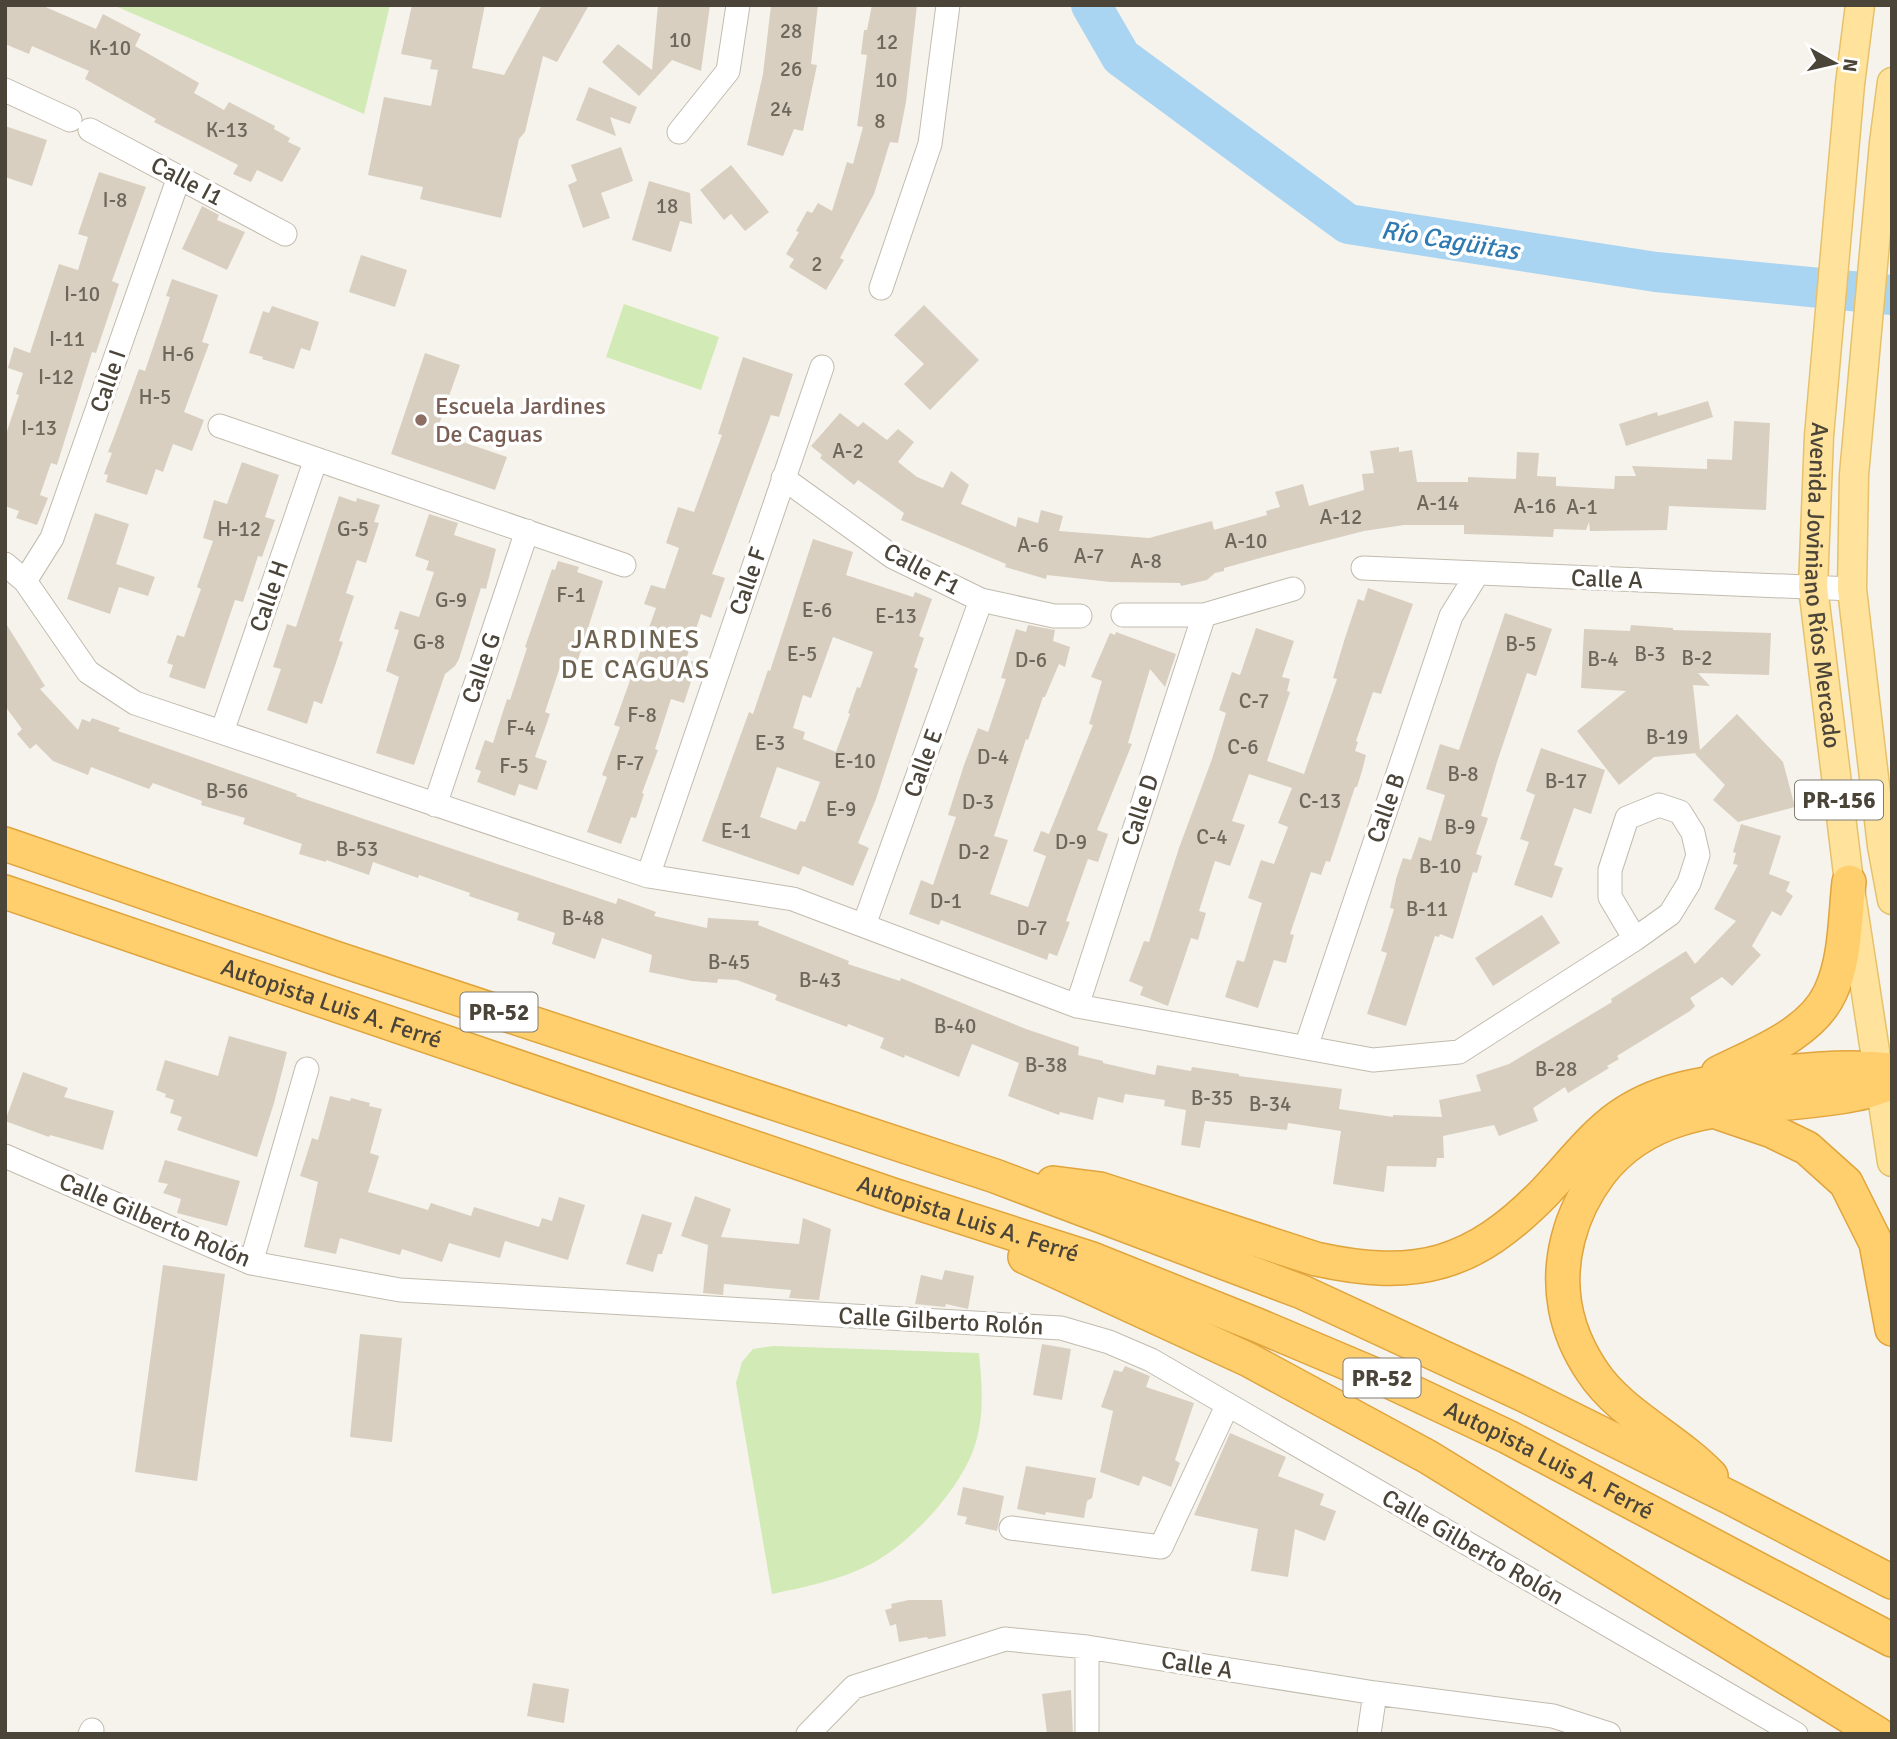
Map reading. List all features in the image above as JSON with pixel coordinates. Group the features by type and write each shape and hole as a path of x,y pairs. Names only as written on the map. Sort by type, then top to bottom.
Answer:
{"highway":[{"name":"Autopista Luis A. Ferré","path":"5,844 338,959 995,1175 1302,1292 1524,1395 1879,1575"},
{"path":"1731,1499 1692,1457 1623,1406 1593,1373 1576,1344 1565,1313 1563,1256 1572,1221 1590,1187 1610,1161 1634,1140 1685,1116 1766,1048 1804,1025 1821,1007 1830,992 1839,961 1849,882"},
{"name":"Autopista Luis A. Ferré","path":"5,892 893,1195 1092,1259 1380,1377 1508,1437 1892,1640"},
{"path":"995,1175 1100,1189 1316,1259 1348,1266 1398,1270 1457,1258 1487,1242 1535,1201 1600,1133 1620,1116 1662,1095 1704,1098 1857,1094 1886,1077"},
{"path":"1704,1098 1807,1149 1846,1183 1876,1243 1892,1329"},
{"path":"893,1195 1249,1360 1392,1437 1878,1734"}],"main road":[{"name":"Avenida Joviniano Ríos Mercado","path":"1860,5 1850,84 1819,436 1813,587 1849,882 1886,1077 1892,1163"},
{"name":"Avenida Joviniano Ríos Mercado","path":"1892,82 1854,475 1852,589 1882,846 1892,900"}],"street":[{"path":"679,132 728,71 737,5"},
{"path":"881,288 930,144 948,5"},
{"name":"Calle I1","path":"5,90 80,125 285,234"},
{"name":"Calle I","path":"25,580 52,538 179,177"},
{"name":"Calle F","path":"648,876 822,367"},
{"path":"220,426 624,565"},
{"name":"Calle H","path":"222,732 316,459"},
{"name":"Calle F1","path":"783,478 893,557 981,600 1054,616 1080,616"},
{"name":"Calle G","path":"435,805 527,531"},
{"path":"5,564 25,580 88,672 135,703 648,876 793,898 1077,1006 1373,1060 1459,1052 1635,939 1670,914 1689,883 1698,855 1693,833 1681,812 1659,805 1627,818 1611,870 1611,897 1635,939"},
{"name":"Calle A","path":"1363,568 1852,589"},
{"name":"Calle B","path":"1306,1047 1451,616 1477,574"},
{"path":"1123,615 1204,615 1293,589"},
{"name":"Calle E","path":"864,925 981,600"},
{"name":"Calle D","path":"1077,1006 1204,615"},
{"path":"251,1263 307,1069"},
{"name":"Calle Gilberto Rolón","path":"5,1156 251,1263 400,1290 1061,1328 1110,1342 1151,1360 1796,1734"},
{"path":"1011,1528 1161,1547 1227,1406"},
{"name":"Calle A","path":"808,1734 854,1687 1005,1640 1087,1647 1375,1693 1553,1716 1609,1734"},
{"path":"1087,1647 1087,1734"},
{"path":"1369,1734 1375,1693"}],"green space":[{"path":"113,5 390,5 364,114"},
{"path":"624,304 719,337 701,390 606,357"},
{"path":"773,1346 979,1353 982,1400 980,1424 967,1465 931,1515 901,1544 885,1556 846,1575 772,1594 736,1383 742,1362 753,1349"}],"building":[{"path":"5,5 41,5 96,29 103,14 141,34 135,46 199,83 194,93 224,110 229,102 275,126 274,129 290,138 288,142 301,148 282,182 257,170 251,182 233,174 238,165 154,122 156,119 85,79 89,71 32,46 29,54 5,44"},
{"path":"412,5 485,5 472,68 504,75 542,5 589,5 557,62 543,56 525,132 519,139 501,218 420,199 423,187 368,175 384,97 431,106 438,70 430,69 432,60 401,54"},
{"path":"658,5 710,5 701,71 672,60 639,96 602,62 618,44 652,70"},
{"path":"771,5 818,5 811,64 817,65 803,131 794,129 783,156 747,145 763,74"},
{"path":"872,5 917,5 906,102 898,143 890,142 874,194 840,258 844,260 826,290 789,267 794,259 786,254 807,211 812,213 818,203 832,211 847,162 853,164 863,127 857,126 867,55 861,54 864,30 867,30"},
{"path":"589,87 637,107 630,124 610,117 616,136 576,120"},
{"path":"5,126 47,140 32,186 5,177"},
{"path":"621,147 633,181 601,193 610,218 583,228 568,185 577,181 571,165"},
{"path":"731,165 769,212 745,231 731,214 724,220 700,190"},
{"path":"99,172 146,187 112,281 119,284 96,353 92,352 57,465 51,463 40,495 48,498 37,525 16,518 19,511 5,506 5,437 19,395 16,394 23,373 8,368 14,347 30,353 59,264 78,270 88,237 78,234"},
{"path":"649,181 690,193 692,224 680,221 671,252 632,240"},
{"path":"202,206 219,215 217,220 245,232 227,270 182,249"},
{"path":"361,255 407,270 395,307 349,292"},
{"path":"172,279 218,295 202,342 209,344 184,412 204,420 192,451 173,444 163,472 156,469 147,495 106,482 108,475 104,474 112,453 108,452 139,369 145,371 170,297 166,296"},
{"path":"924,305 979,360 930,410 904,384 924,364 894,335"},
{"path":"272,306 319,322 310,351 301,348 294,369 249,353 263,311 269,313"},
{"path":"425,353 460,365 436,433 507,457 495,490 391,454"},
{"path":"743,357 793,374 779,417 771,415 712,574 725,578 711,618 701,614 686,659 697,663 684,703 671,699 636,818 631,817 621,844 587,832 607,777 602,775 620,727 614,725 656,608 644,604 651,585 665,589 679,548 666,543 678,507 694,512 722,435 718,434"},
{"path":"1708,401 1713,417 1626,446 1619,424 1657,412 1658,416"},
{"path":"840,413 858,427 863,422 887,440 898,429 914,442 898,462 917,477 943,488 951,471 969,485 961,504 1016,527 1018,517 1038,523 1041,510 1063,516 1059,531 1149,538 1212,521 1214,530 1267,515 1266,511 1280,507 1275,492 1303,484 1309,506 1364,490 1362,474 1374,473 1370,451 1399,447 1399,452 1412,450 1417,482 1468,482 1468,477 1516,479 1517,452 1539,453 1537,476 1556,477 1556,486 1614,489 1615,476 1636,476 1632,466 1707,469 1707,459 1732,460 1734,421 1770,423 1766,510 1669,506 1667,530 1590,531 1589,522 1586,530 1554,529 1553,537 1464,534 1464,525 1404,525 1364,531 1286,551 1224,568 1224,571 1215,573 1207,580 1181,586 1180,583 1110,582 1047,575 1046,579 1005,567 1006,564 901,520 904,513 858,480 854,485 820,458 822,455 811,446"},
{"path":"242,462 279,475 265,517 275,520 262,557 258,556 243,602 235,600 205,689 169,677 173,665 167,663 177,635 184,637 201,589 197,587 213,541 203,538 214,500 227,504"},
{"path":"339,496 356,502 357,498 380,505 374,522 379,523 366,563 357,560 346,593 354,596 339,641 343,642 322,704 314,701 307,724 267,710 281,669 273,667 287,624 296,627"},
{"path":"95,513 129,524 116,564 155,577 148,596 119,587 110,614 67,599"},
{"path":"429,514 458,523 454,535 496,549 486,589 481,588 459,659 445,674 414,765 376,753 399,677 386,671 399,630 394,629 400,611 419,617 434,572 426,570 429,561 415,556"},
{"path":"813,539 853,552 846,575 913,597 915,592 932,599 919,636 924,638 914,667 918,669 876,799 858,843 869,848 853,886 803,866 799,875 702,841 749,712 753,714 768,670 770,671","holes":["833,637 873,652 860,688 857,687 836,752 803,739 805,732 793,728 803,695 811,698","777,767 820,782 805,822 800,821 796,830 760,817"]},
{"path":"558,561 579,567 577,572 603,581 576,666 562,661 545,712 550,714 535,757 547,761 537,790 519,784 515,796 477,782 481,771 475,769 485,740 493,743 507,699 510,700 552,569 555,570"},
{"path":"1368,588 1413,604 1381,694 1373,692 1356,741 1355,751 1366,755 1357,787 1330,862 1326,861 1321,875 1311,872 1290,934 1294,935 1286,963 1274,960 1258,1008 1225,997 1237,960 1244,962 1262,903 1248,898 1261,860 1274,864 1288,827 1278,823 1292,788 1249,774 1232,821 1245,825 1230,866 1215,861 1199,911 1206,913 1198,940 1191,938 1168,1006 1140,995 1143,987 1129,981 1144,941 1149,942 1179,848 1212,759 1226,713 1219,710 1232,672 1240,675 1256,628 1294,641 1282,677 1290,679 1287,691 1290,692 1267,761 1304,774 1337,679 1333,678 1358,599 1364,601"},
{"path":"1505,613 1552,629 1536,676 1527,673 1497,762 1481,816 1488,818 1476,854 1482,856 1477,873 1473,872 1453,939 1440,934 1439,937 1435,936 1406,1026 1367,1014 1387,953 1381,951 1394,909 1390,908 1396,879 1403,858 1411,860 1419,837 1431,841 1445,795 1426,789 1440,744 1459,750"},
{"path":"5,622 45,686 40,689 78,730 82,719 90,722 92,718 120,728 118,731 297,794 296,796 616,904 618,898 656,912 654,916 707,928 708,918 759,921 758,925 849,961 848,964 900,981 901,978 1026,1029 1079,1047 1078,1055 1103,1063 1155,1075 1157,1065 1191,1071 1192,1067 1342,1089 1339,1109 1393,1117 1442,1117 1439,1100 1481,1091 1476,1075 1509,1064 1612,1002 1611,999 1686,951 1695,964 1736,921 1714,909 1738,865 1733,864 1736,853 1733,852 1741,824 1781,836 1769,874 1790,882 1786,891 1793,896 1781,916 1772,911 1752,946 1761,955 1732,986 1722,977 1690,998 1695,1006 1690,1011 1617,1056 1619,1059 1607,1066 1609,1068 1568,1093 1565,1087 1533,1108 1538,1121 1499,1136 1494,1125 1443,1136 1444,1158 1437,1158 1436,1167 1387,1166 1384,1192 1333,1184 1341,1131 1288,1123 1287,1130 1205,1121 1200,1148 1181,1145 1186,1110 1164,1106 1165,1100 1125,1094 1123,1103 1098,1097 1093,1120 1060,1112 1059,1115 1008,1096 1019,1063 972,1044 959,1077 880,1048 884,1038 775,1000 777,995 737,980 718,979 717,983 692,981 649,972 652,955 602,938 595,959 552,944 555,933 517,920 519,913 469,896 470,893 373,862 369,875 299,854 302,844 243,824 245,818 201,805 202,801 153,783 149,789 91,767 88,775 53,761 36,744 30,749 17,734 22,729 5,706"},
{"path":"1028,625 1055,630 1053,641 1070,647 1065,667 1059,664 1043,697 1028,740 1026,739 994,836 1008,840 990,894 1028,907 1046,856 1033,851 1041,831 1049,834 1093,725 1089,724 1102,681 1091,677 1110,633 1115,635 1116,632 1176,654 1165,687 1150,669 1128,743 1132,744 1097,830 1108,834 1098,862 1088,859 1057,956 1049,953 1047,960 941,920 939,925 909,914 921,880 933,885 956,817 948,815 964,765 978,728 988,732 1006,679 1001,678 1016,629 1026,632"},
{"path":"1631,625 1673,630 1771,633 1769,675 1698,673 1710,686 1693,685 1700,750 1737,714 1783,762 1795,807 1738,822 1713,800 1725,785 1695,754 1697,753 1654,757 1619,785 1577,731 1626,691 1581,688 1584,629 1630,631"},
{"path":"1541,748 1605,770 1591,814 1574,808 1554,865 1563,868 1552,898 1514,885 1529,842 1520,839 1535,795 1526,791"},
{"path":"1542,915 1560,943 1493,986 1475,958"},
{"path":"229,1036 287,1052 257,1157 177,1130 182,1117 170,1113 174,1100 156,1090 165,1060 218,1076"},
{"path":"23,1072 68,1088 64,1097 114,1111 103,1150 50,1135 49,1137 5,1121"},
{"path":"330,1096 350,1101 351,1098 382,1109 370,1153 379,1156 368,1192 428,1210 431,1203 471,1216 474,1207 539,1227 542,1218 552,1221 559,1197 585,1205 568,1260 505,1241 500,1258 449,1243 442,1262 402,1249 400,1255 340,1238 336,1254 304,1247 318,1182 300,1176 312,1138 318,1140"},
{"path":"165,1160 240,1181 227,1226 177,1213 181,1199 163,1193 168,1184 158,1182"},
{"path":"695,1196 731,1209 721,1237 799,1244 803,1218 831,1229 819,1300 789,1298 791,1290 724,1284 723,1295 703,1293 708,1245 681,1236"},
{"path":"642,1214 672,1223 653,1272 626,1264"},
{"path":"163,1265 225,1274 197,1481 135,1472"},
{"path":"945,1270 974,1276 968,1309 946,1304 945,1307 915,1304 921,1275 942,1280"},
{"path":"360,1334 402,1338 392,1442 350,1437"},
{"path":"1042,1344 1071,1349 1062,1400 1033,1395"},
{"path":"1125,1366 1150,1376 1146,1387 1194,1403 1175,1460 1180,1463 1171,1487 1143,1476 1139,1486 1100,1472 1113,1411 1101,1407 1114,1370 1122,1372"},
{"path":"1230,1433 1286,1457 1278,1476 1324,1494 1320,1505 1336,1511 1325,1541 1295,1529 1288,1577 1251,1571 1258,1529 1194,1515"},
{"path":"1026,1466 1096,1478 1084,1518 1046,1512 1045,1515 1017,1509"},
{"path":"963,1487 1004,1496 997,1531 965,1524 967,1517 957,1515"},
{"path":"909,1600 942,1600 946,1636 899,1642 896,1624 890,1626 885,1610 892,1608 891,1604"},
{"path":"533,1683 569,1689 564,1723 527,1716"},
{"path":"1071,1690 1073,1734 1047,1734 1042,1694"}],"waterway":[{"name":"Río Cagüitas","path":"1091,5 1121,57 1348,224 1656,272 1892,295"}],"place":[{"name":"Escuela Jardines De Caguas","path":"421,420"}],"district":[{"name":"JARDINES DE CAGUAS","path":"636,654"}]}
